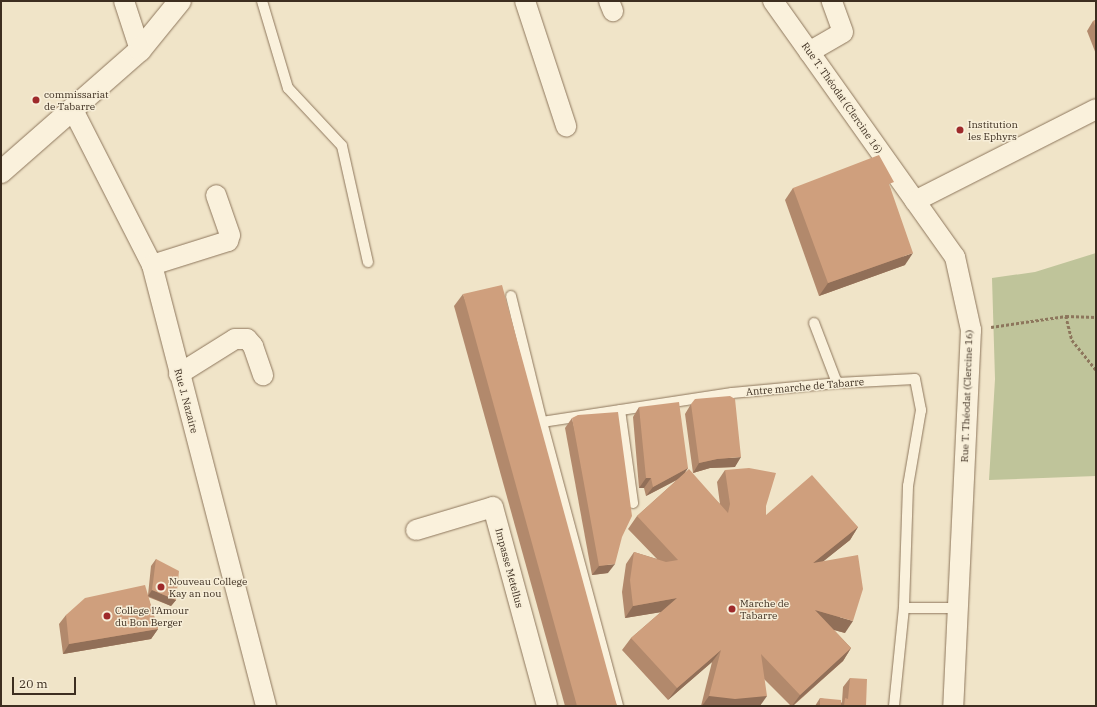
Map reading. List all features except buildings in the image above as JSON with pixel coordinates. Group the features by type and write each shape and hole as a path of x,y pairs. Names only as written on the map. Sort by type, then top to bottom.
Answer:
{"main road":[{"path":"1,172 72,108 140,50 180,1"}],"street":[{"path":"124,1 140,50"},
{"path":"525,1 566,126"},
{"name":"Rue T. Théodat (Clercine 16)","path":"773,1 955,257 971,330 954,706"},
{"path":"809,52 843,32 832,1"},
{"name":"Rue J. Nazaire","path":"72,108 152,265 266,706"},
{"path":"915,201 1096,109"},
{"path":"152,265 228,241 230,235 216,195"},
{"path":"179,374 235,339 247,339 252,346 263,375"},
{"name":"Impasse Metellus","path":"416,530 493,507 547,706"}],"lane":[{"path":"262,1 288,88 342,146 368,262"},
{"path":"510,296 618,706"},
{"path":"814,323 837,383"},
{"name":"Antre marche de Tabarre","path":"542,422 732,393 837,383 915,379 921,410 908,486 904,608"},
{"path":"620,410 633,503"},
{"path":"894,706 904,608 958,608"}],"path":[{"path":"971,330 1066,316 1096,317"},
{"path":"1066,316 1072,340 1096,370"}],"green space":[{"path":"1096,253 1096,476 989,480 995,379 992,278 1035,272"}],"place":[{"name":"commissariat de Tabarre","path":"36,100"},
{"name":"Institution les Ephyrs","path":"960,130"},
{"name":"Nouveau College Kay an nou","path":"161,587"},
{"name":"Marche de Tabarre","path":"732,609"},
{"name":"College l'Amour du Bon Berger","path":"107,616"}]}
